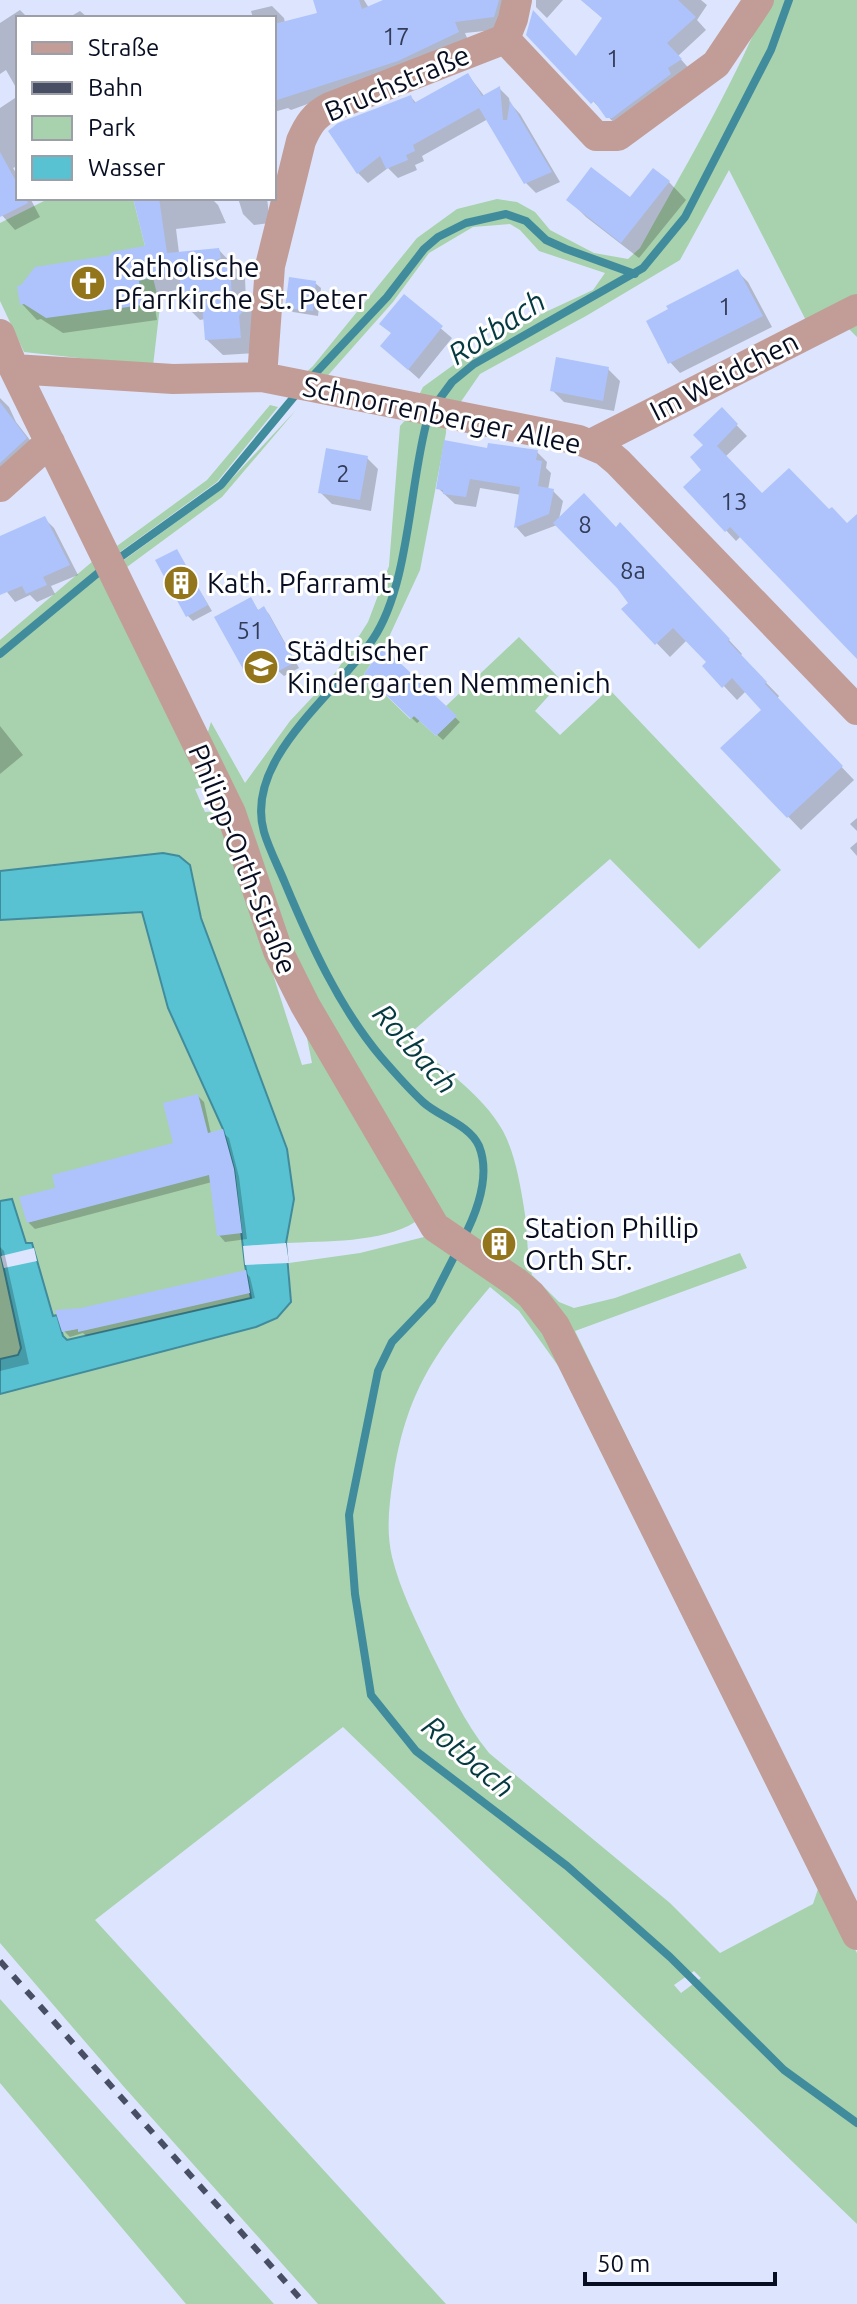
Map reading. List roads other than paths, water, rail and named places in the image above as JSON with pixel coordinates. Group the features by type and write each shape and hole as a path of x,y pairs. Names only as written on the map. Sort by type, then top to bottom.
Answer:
{"street":[{"path":"517,0 505,39 596,136 618,136 716,64 759,0"},
{"name":"Bruchstraße","path":"262,377 270,266 301,141 310,123 316,115 330,107 505,39"},
{"name":"Im Weidchen","path":"591,444 857,309"},
{"name":"Philipp-Orth-Straße","path":"0,334 14,369 231,813 267,921 291,977 435,1227 531,1295 555,1326 857,1935"},
{"name":"Schnorrenberger Allee","path":"14,369 173,379 262,377 452,413 591,444 618,462 857,710"},
{"path":"0,487 50,442"}],"water":[{"path":"163,853 179,856 190,865 201,918 287,1149 294,1199 286,1243 291,1302 277,1318 256,1327 0,1394 0,1359 18,1355 21,1348 0,1251 0,1201 12,1199 26,1243 32,1243 53,1316 57,1315 67,1340 251,1298 234,1169 223,1129 168,1008 142,912 0,920 0,871"}],"waterway":[{"name":"Rotbach","path":"435,405 452,382 474,364 643,268 685,217 771,50 789,0"},
{"path":"310,379 387,297 424,249 438,237 466,223 506,214 526,221 546,240 635,274"},
{"path":"115,561 221,485 298,392"},
{"name":"Rotbach","path":"428,417 402,562 385,616 357,660 280,753 267,779 261,805 264,832 271,851 315,951 352,1017 381,1057 412,1091 430,1107 461,1126 479,1146 484,1169 481,1194 463,1239"},
{"path":"0,654 104,568"},
{"name":"Rotbach","path":"457,1251 432,1300 392,1342 378,1371 349,1515 355,1594 371,1695 416,1751 567,1866 670,1957 784,2070 857,2123"}],"railway":[{"path":"0,1961 305,2304"}],"place":[{"name":"Katholische Pfarrkirche St. Peter","path":"88,283"},
{"name":"Kath. Pfarramt","path":"181,583"},
{"name":"Städtischer Kindergarten Nemmenich","path":"261,667"},
{"name":"Station Phillip Orth Str.","path":"499,1244"}]}
